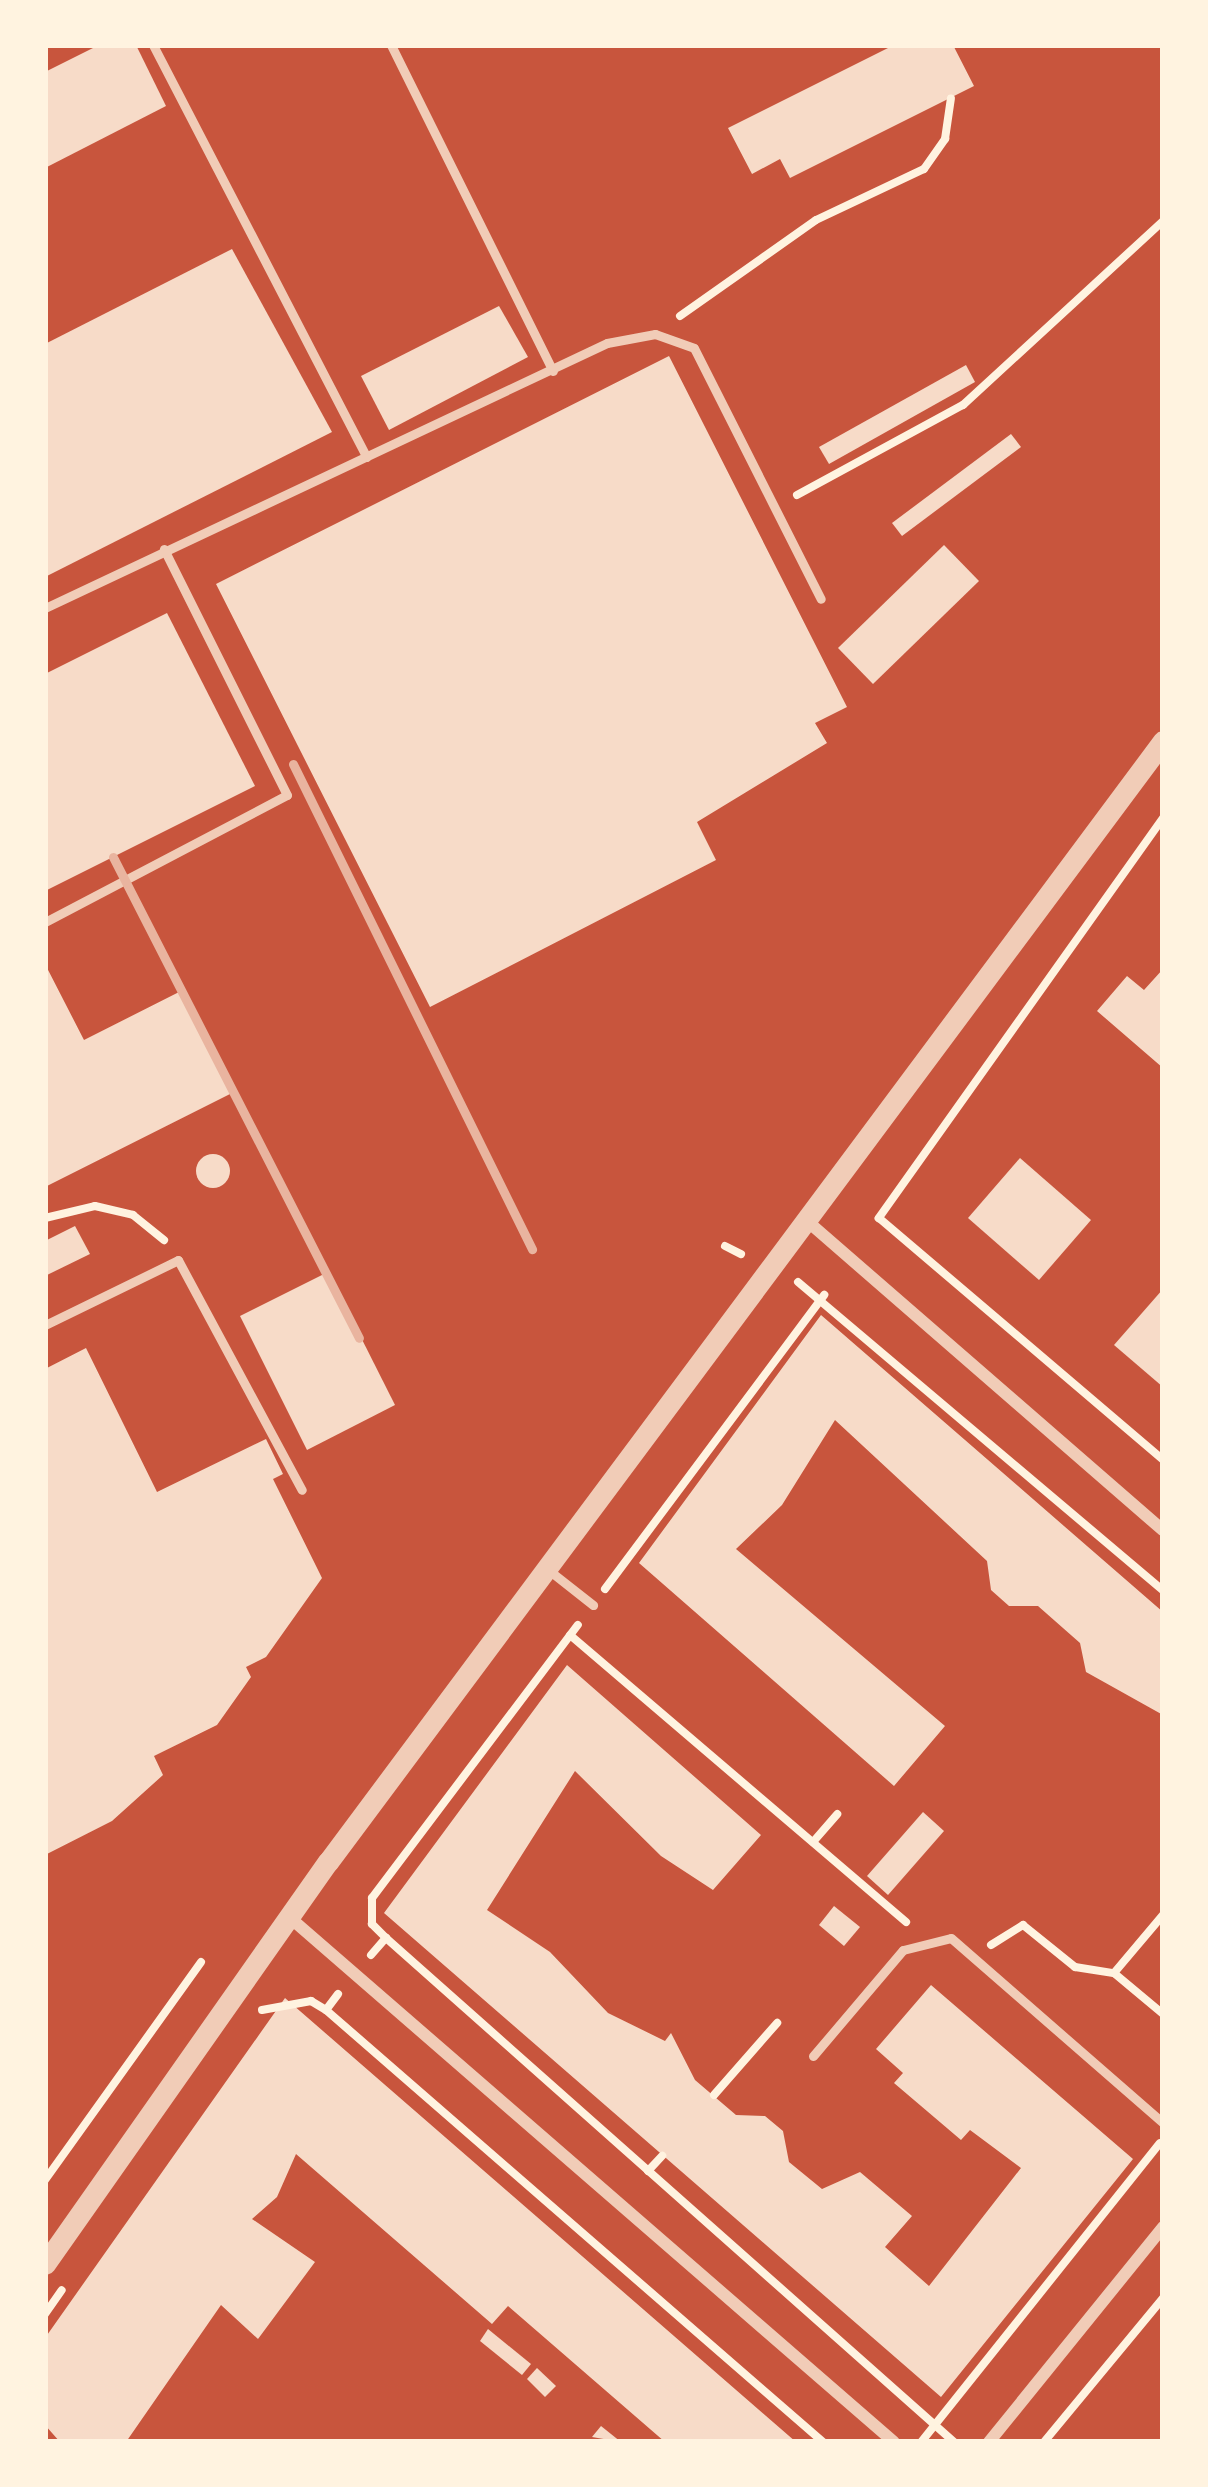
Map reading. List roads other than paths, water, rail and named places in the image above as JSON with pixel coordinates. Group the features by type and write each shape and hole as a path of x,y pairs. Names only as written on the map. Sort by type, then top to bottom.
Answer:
{"street":[{"path":"45,2264 289,1916 1163,741"},
{"path":"805,1219 1163,1530"},
{"path":"289,1916 894,2442"},
{"path":"989,2442 1163,2227"}],"lane":[{"path":"154,45 367,457"},
{"path":"391,45 553,370"},
{"path":"45,608 553,370 655,334 694,348 821,599"},
{"path":"45,922 287,795 164,549"},
{"path":"45,1325 178,1260 302,1490"},
{"path":"546,1568 593,1605"},
{"path":"813,2056 926,1938 975,1955 1163,2123"}],"railway":[{"path":"293,764 532,1249"},
{"path":"113,857 359,1338"}]}
